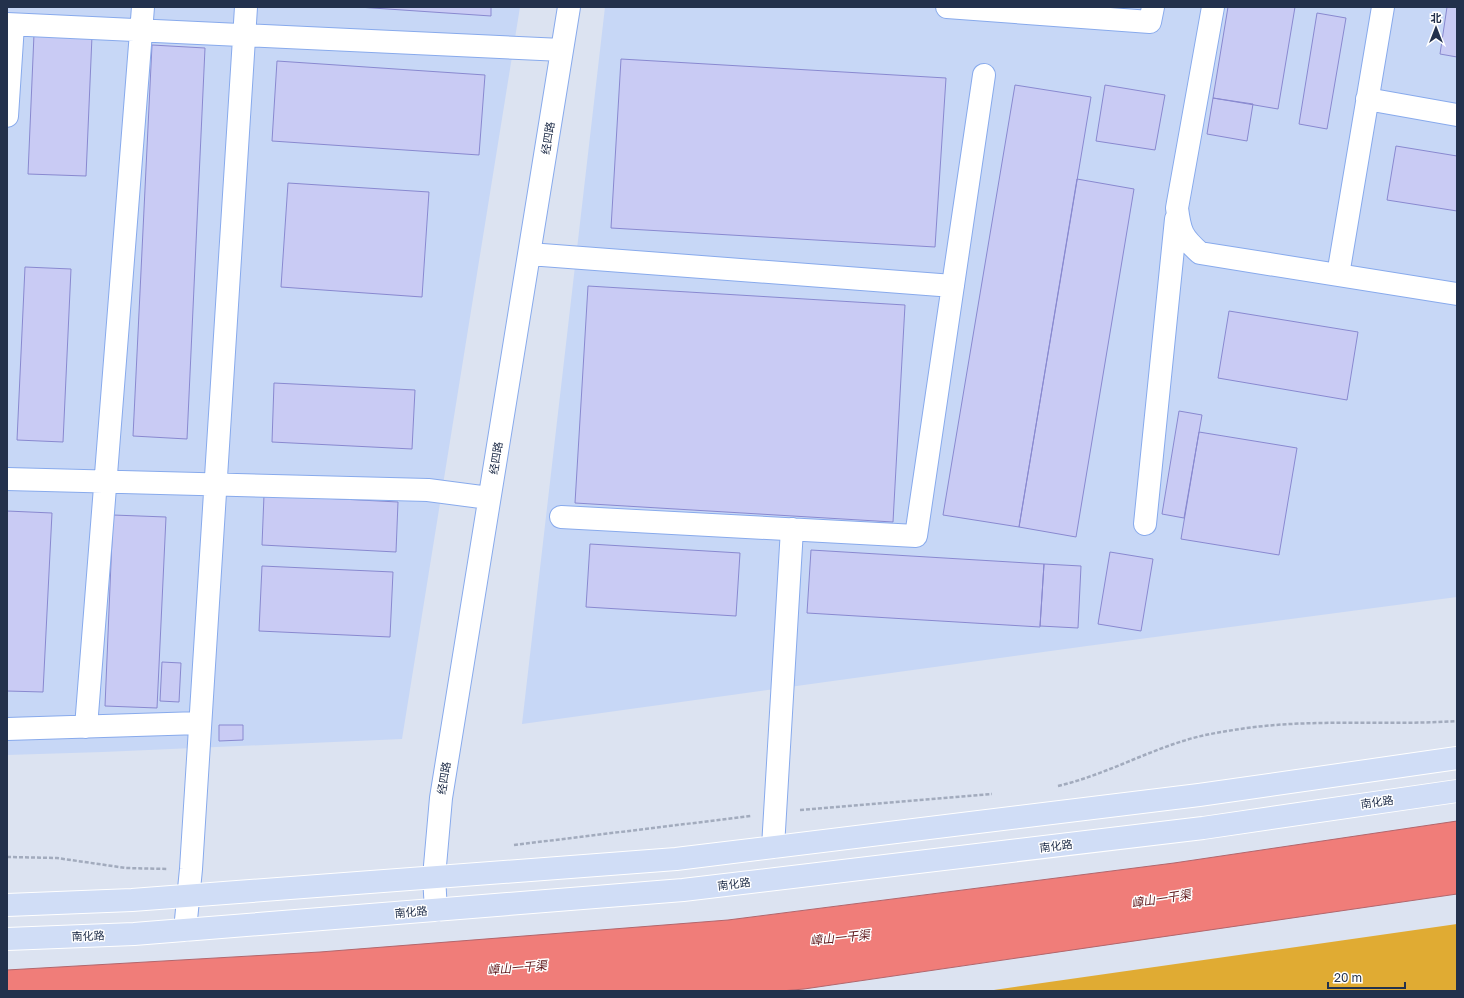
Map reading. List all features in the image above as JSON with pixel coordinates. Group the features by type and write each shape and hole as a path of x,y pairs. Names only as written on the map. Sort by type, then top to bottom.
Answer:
{"main road":[{"path":"7,905 132,900 676,859 1199,795 1457,758"},
{"name":"南化路","path":"7,939 134,934 683,890 1203,828 1457,791"}],"street":[{"path":"86,727 143,7"},
{"path":"185,930 191,870 246,7"},
{"name":"经四路","path":"436,910 434,877 441,798 569,7"},
{"path":"947,7 1150,22 1153,7"},
{"path":"1145,524 1177,208 1213,7"},
{"path":"1338,275 1383,7"},
{"path":"7,116 10,24 562,50"},
{"path":"561,517 916,536 984,75"},
{"path":"1368,99 1457,115"},
{"path":"1177,208 1179,227 1186,240 1200,253 1457,294"},
{"path":"529,254 953,286"},
{"path":"7,479 428,490 489,498"},
{"path":"773,847 792,529"},
{"path":"7,729 200,723"}],"path":[{"path":"1053,787 1092,775 1184,741 1240,729 1295,723 1422,723 1457,721"},
{"path":"507,846 775,812 996,794"},
{"path":"7,857 57,858 126,868 191,870"}],"shaded area":[{"path":"7,7 520,7 402,739 7,755"},
{"path":"605,7 1457,7 1457,597 1087,646 522,724"},
{"path":"1457,924 1457,991 987,991"}],"water":[{"name":"嶂山一干渠","path":"1457,821 1457,894 804,989 781,991 7,991 7,970 320,952 728,920 1174,863"}],"building":[{"path":"358,7 491,7 491,16"},
{"path":"1228,7 1295,7 1278,109 1213,98"},
{"path":"1447,7 1457,7 1457,57 1440,54"},
{"path":"1317,13 1346,18 1327,129 1299,124"},
{"path":"34,34 92,36 86,176 28,174"},
{"path":"152,45 205,48 187,439 133,436"},
{"path":"621,59 946,78 935,247 611,228"},
{"path":"277,61 485,75 479,155 272,141"},
{"path":"1015,85 1091,97 1019,527 943,515"},
{"path":"1105,85 1165,95 1155,150 1096,141"},
{"path":"1213,98 1253,104 1247,141 1207,134"},
{"path":"1396,146 1457,156 1457,211 1387,200"},
{"path":"1077,179 1134,189 1076,537 1019,527"},
{"path":"288,183 429,192 422,297 281,287"},
{"path":"25,267 71,269 63,442 17,440"},
{"path":"588,286 905,305 893,522 575,503"},
{"path":"1229,311 1358,332 1347,400 1218,378"},
{"path":"274,383 415,390 412,449 272,442"},
{"path":"1179,411 1202,415 1184,518 1162,514"},
{"path":"1199,432 1297,448 1279,555 1181,539"},
{"path":"264,495 398,502 396,552 262,545"},
{"path":"7,511 52,513 43,692 7,691"},
{"path":"113,515 166,517 157,708 105,706"},
{"path":"590,544 740,553 736,616 586,607"},
{"path":"811,550 1044,564 1040,627 807,613"},
{"path":"1110,552 1153,559 1141,631 1098,624"},
{"path":"1044,564 1081,566 1078,628 1040,626"},
{"path":"262,566 393,572 390,637 259,631"},
{"path":"162,662 181,663 179,702 160,701"},
{"path":"219,725 243,725 243,740 219,741"}]}
